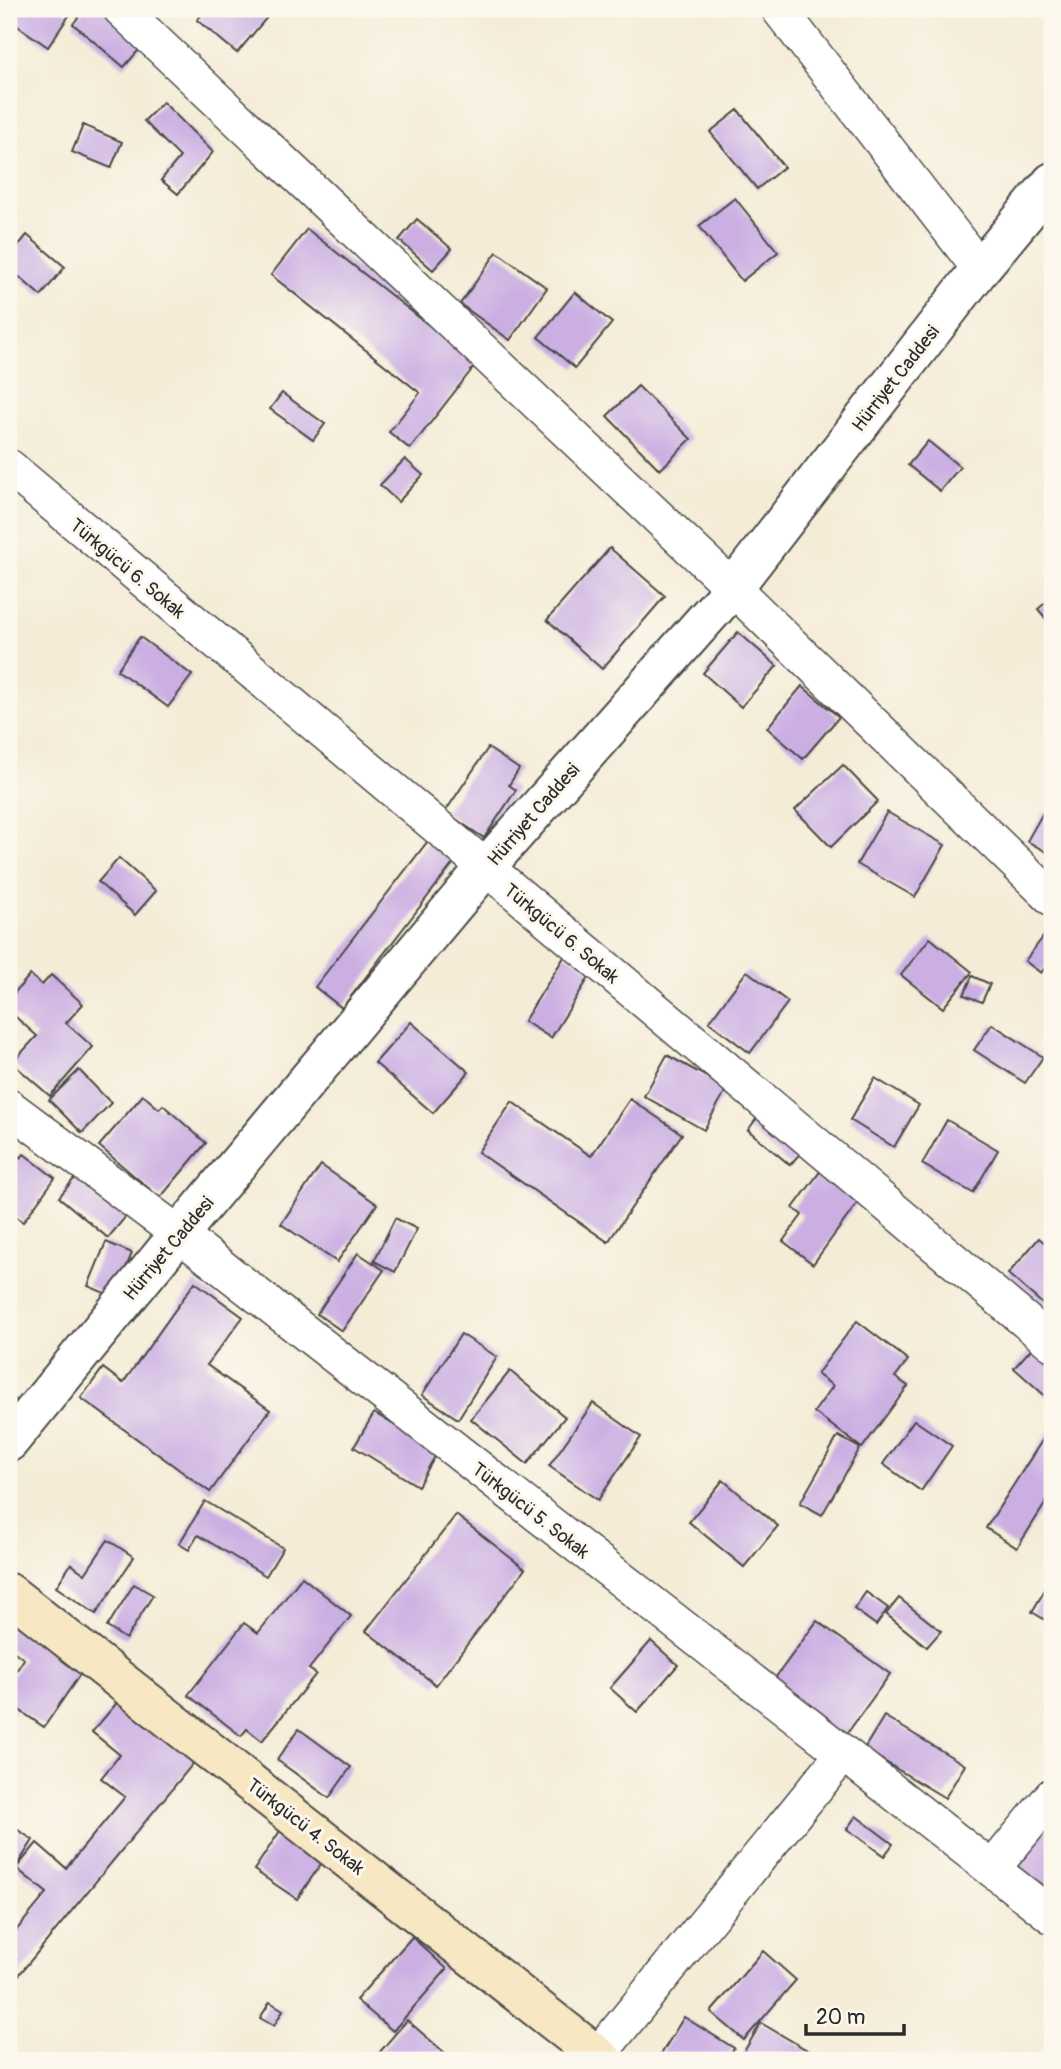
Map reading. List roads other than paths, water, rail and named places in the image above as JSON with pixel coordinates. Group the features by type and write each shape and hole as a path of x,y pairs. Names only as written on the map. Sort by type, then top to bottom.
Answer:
{"main road":[{"name":"Türkgücü 4. Sokak","path":"9,1593 598,2059"}],"street":[{"path":"121,9 733,588 1052,898"},
{"path":"779,9 980,268"},
{"name":"Hürriyet Caddesi","path":"9,1442 485,868 733,588 980,268 1052,182"},
{"name":"Türkgücü 6. Sokak","path":"9,467 1052,1343"},
{"name":"Türkgücü 5. Sokak","path":"9,1107 179,1234 1052,1916"},
{"path":"598,2059 843,1754"},
{"path":"992,1869 1052,1796"}]}
